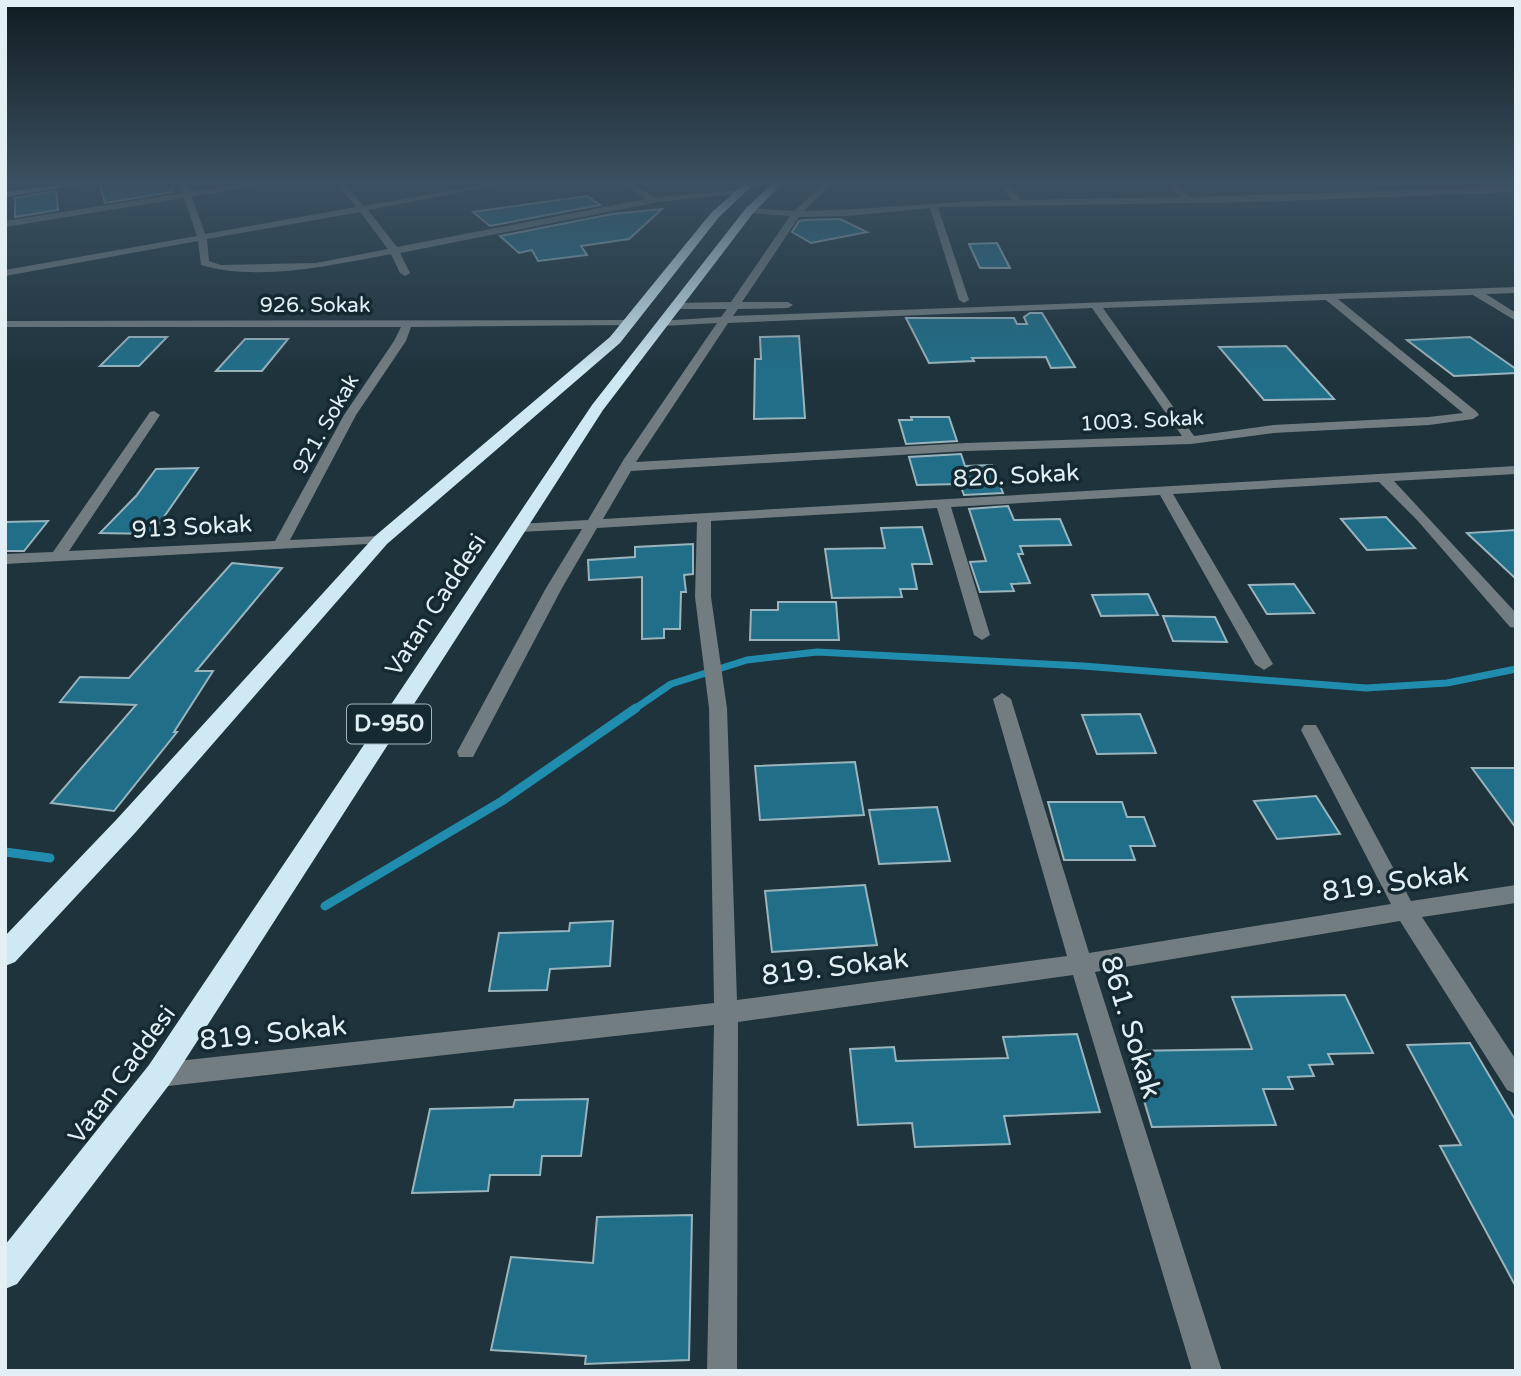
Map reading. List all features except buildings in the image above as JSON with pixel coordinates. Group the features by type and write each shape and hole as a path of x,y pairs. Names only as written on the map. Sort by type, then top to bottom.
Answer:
{"highway":[{"name":"Vatan Caddesi","path":"5,954 126,826 381,540 615,340 625,323 689,246"},
{"name":"Vatan Caddesi","path":"5,1272 159,1075 597,408 669,314 713,246"}],"street":[{"path":"5,273 156,246"},
{"path":"203,246 204,263 221,268 316,266 420,246"},
{"path":"393,246 405,273"},
{"path":"466,752 554,589 626,467 774,246"},
{"path":"946,246 964,300"},
{"path":"669,314 733,307 1516,281"},
{"path":"669,314 723,320 1516,290"},
{"path":"1474,291 1516,318"},
{"name":"1003. Sokak","path":"626,467 966,447 1191,440 1273,429 1429,421 1473,415 1329,297"},
{"path":"1095,304 1191,440"},
{"name":"926. Sokak","path":"5,324 625,323"},
{"name":"921. Sokak","path":"280,545 351,415 400,341 407,324"},
{"path":"58,556 154,415"},
{"name":"820. Sokak","path":"518,528 1515,471"},
{"path":"1383,478 1422,517 1516,623"},
{"path":"1164,490 1264,664"},
{"path":"943,503 982,635"},
{"path":"704,516 703,597 718,708 717,763 726,1011 722,1371"},
{"name":"913 Sokak","path":"5,559 381,540"},
{"name":"861. Sokak","path":"1002,699 1207,1371"},
{"path":"1310,730 1405,910 1516,1082"},
{"name":"819. Sokak","path":"159,1075 726,1011 1081,964 1516,894"}],"waterway":[{"path":"633,710 671,684 747,660 817,652 1083,666 1366,688 1447,683 1516,669"},
{"path":"325,906 502,801 636,708"},
{"path":"5,852 50,858"}]}
